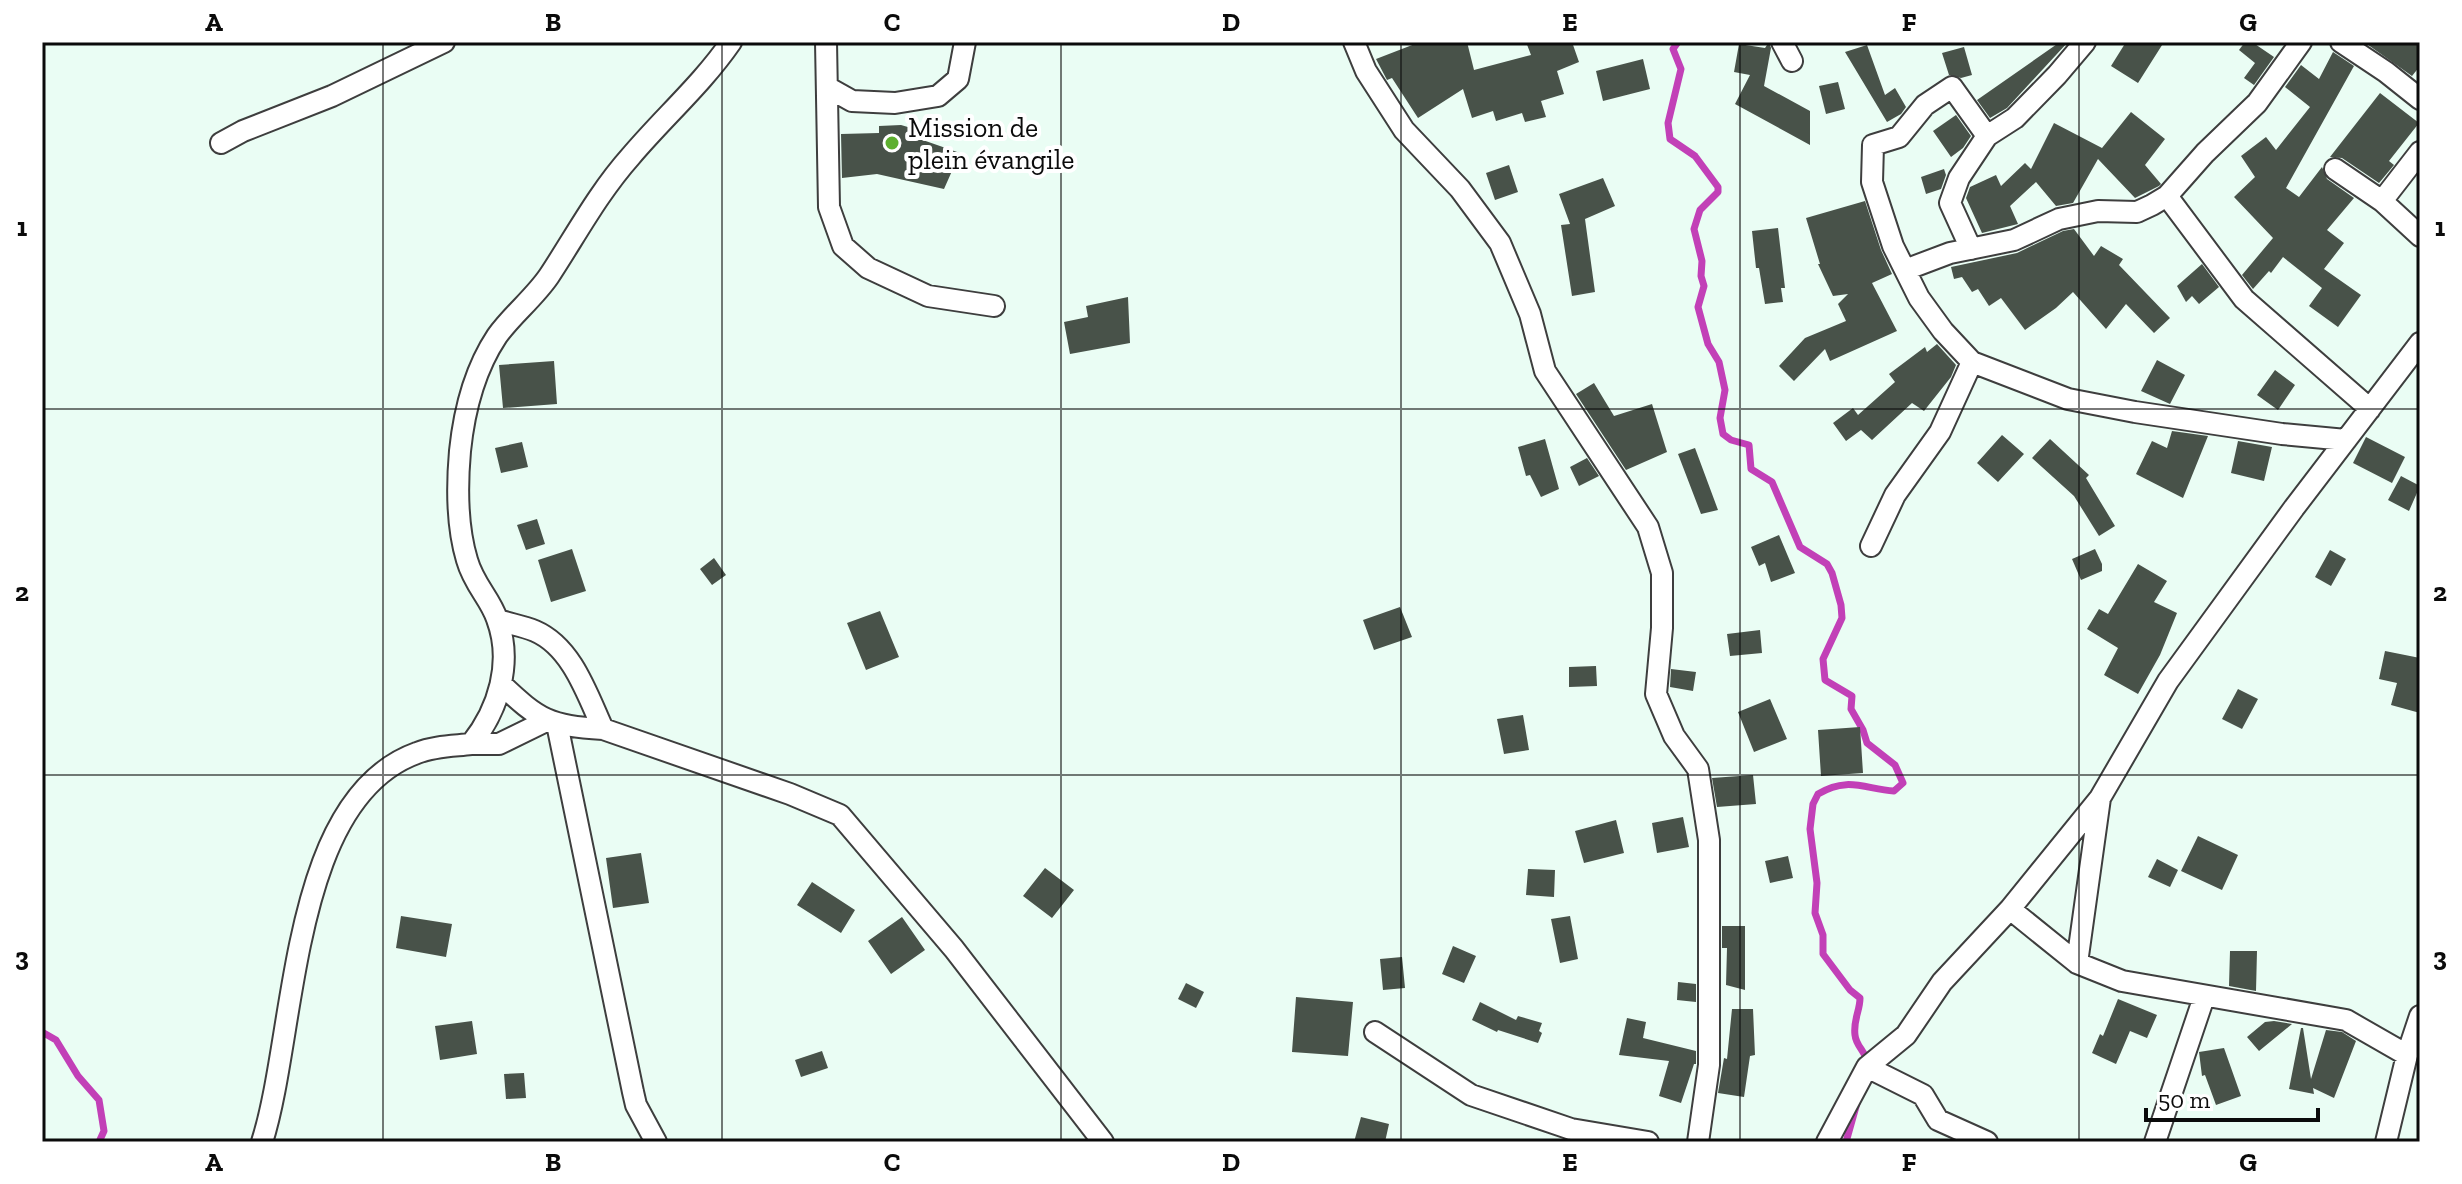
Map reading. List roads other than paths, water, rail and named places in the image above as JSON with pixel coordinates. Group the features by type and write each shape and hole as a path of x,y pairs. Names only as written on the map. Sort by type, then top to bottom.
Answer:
{"street":[{"path":"221,143 243,131 332,96 444,42"},
{"path":"471,744 481,731 501,684 505,659 498,620 480,592 466,558 459,499 460,452 466,416 484,360 498,335 547,278 593,203 631,155 715,66 731,42"},
{"path":"826,42 829,207 843,246 868,268 928,296 994,306"},
{"path":"827,87 852,101 895,103 938,96 958,79 965,42"},
{"path":"1354,42 1366,71 1404,130 1460,189 1500,243 1530,314 1545,371 1648,527 1662,573 1662,628 1656,694 1674,736 1698,769 1709,840 1709,1065 1698,1142"},
{"path":"1782,42 1792,61"},
{"path":"1971,249 1950,203 1959,178 1987,136 2015,118 2085,42"},
{"path":"1905,270 1950,253 2014,240 2059,219 2098,211 2137,212 2167,196 2205,153 2257,103 2301,42"},
{"path":"2341,42 2420,99"},
{"path":"1987,136 1952,87 1925,105 1899,137 1873,145 1872,182 1893,246 1919,298 1972,362 2068,399 2282,434 2346,440"},
{"path":"2382,201 2420,152"},
{"path":"2335,169 2382,201 2420,236"},
{"path":"2167,196 2244,299 2370,409"},
{"path":"1827,1142 1867,1067 1906,1035 1942,982 2010,909 2100,798 2168,681 2420,343"},
{"path":"1871,546 1895,495 1940,432 1972,362"},
{"path":"498,620 535,631 555,644 579,678 603,729"},
{"path":"501,684 552,722 603,729 790,794 840,815 954,949 1103,1142"},
{"path":"262,1142 273,1107 295,962 334,833 358,798 394,764 417,753 471,744 499,744 552,722"},
{"path":"552,722 636,1105 656,1142"},
{"path":"2077,963 2100,798"},
{"path":"2010,909 2077,963 2122,981 2346,1020 2407,1055"},
{"path":"2155,1142 2204,997"},
{"path":"2386,1142 2420,1016"},
{"path":"1375,1032 1471,1095 1571,1129 1648,1142"},
{"path":"1867,1067 1923,1095 1938,1120 1987,1142"}],"waterway":[{"path":"1678,42 1673,49 1681,69 1668,123 1670,139 1695,156 1718,187 1718,192 1700,210 1694,229 1704,286 1698,307 1708,344 1719,362 1725,390 1720,418 1723,434 1731,440 1749,445 1751,469 1772,482 1800,547 1827,564 1832,573 1842,618 1823,659 1825,680 1852,696 1851,709 1867,743 1895,765 1903,783 1894,791 1856,785 1838,786 1818,794 1813,804 1810,829 1817,883 1815,913 1823,935 1823,954 1850,990 1860,998 1855,1035 1867,1064"},
{"path":"42,1032 56,1040 78,1076 99,1100 104,1131 99,1142"},
{"path":"1846,1142 1857,1103"}],"place":[{"name":"Mission de plein évangile","path":"892,143"}]}
